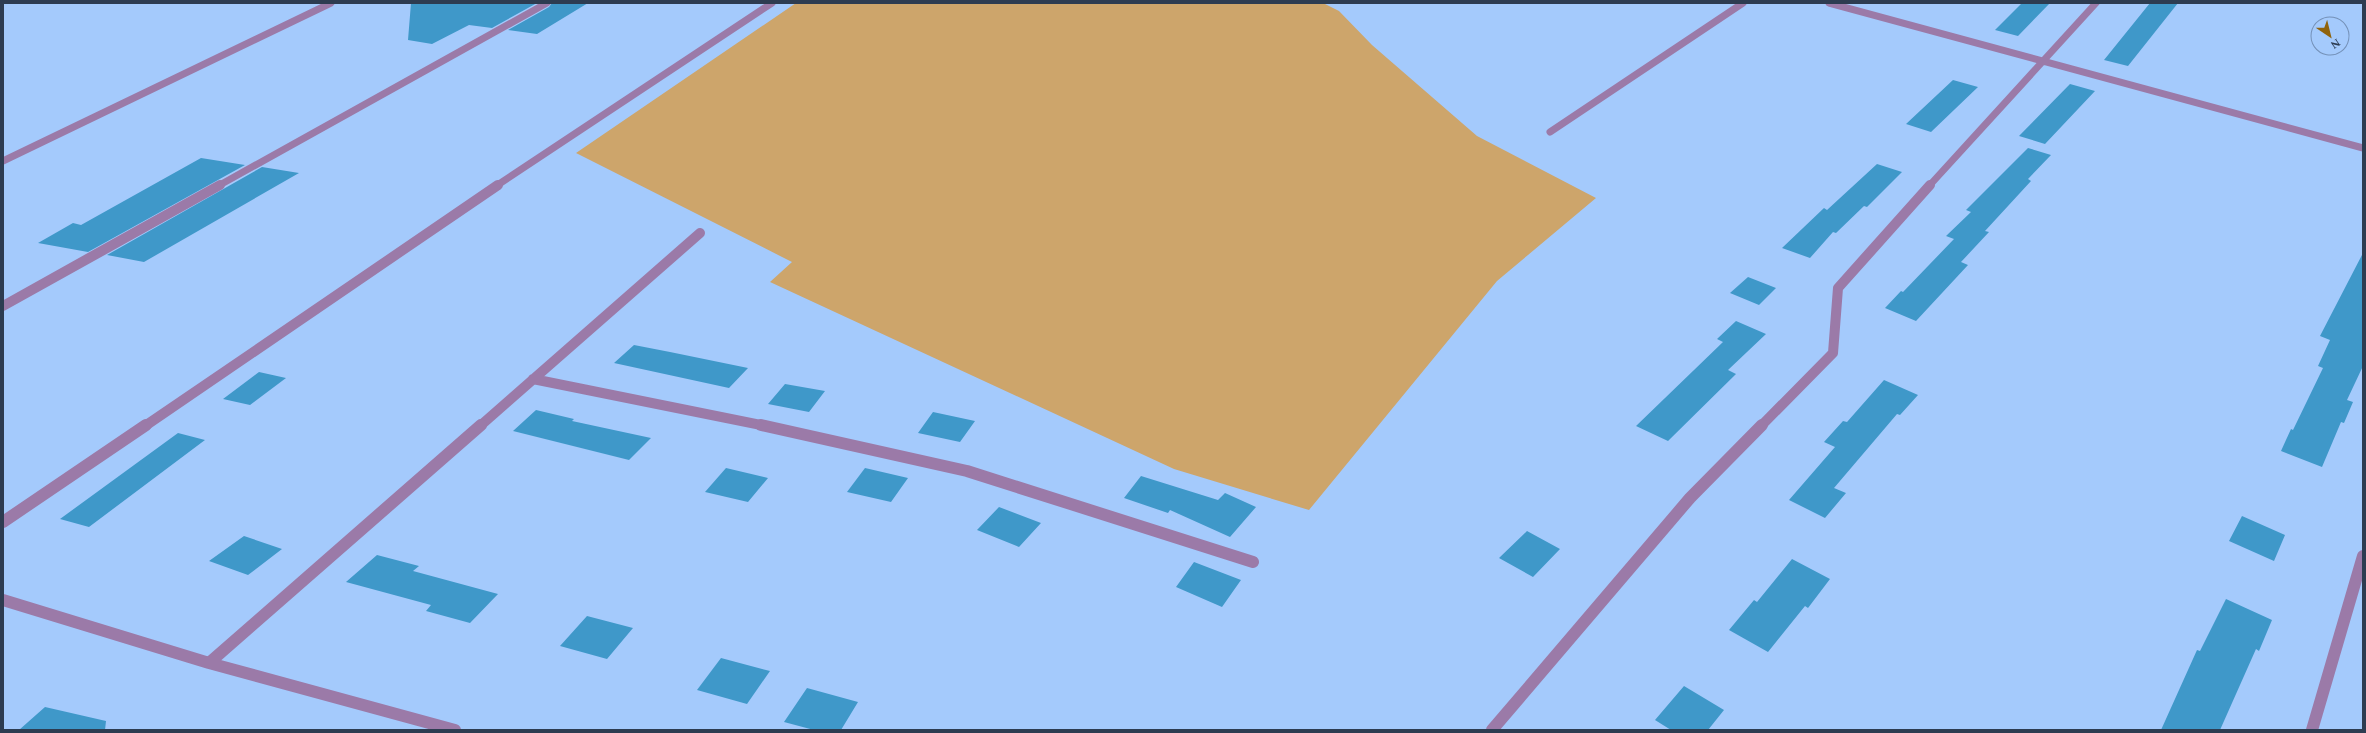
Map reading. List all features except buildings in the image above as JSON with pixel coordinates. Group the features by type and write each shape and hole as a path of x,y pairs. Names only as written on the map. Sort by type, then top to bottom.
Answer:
{"street":[{"path":"3,161 331,3"},
{"path":"3,306 547,3"},
{"path":"3,522 584,127 772,3"},
{"path":"1550,132 1743,3"},
{"path":"1829,3 2041,62 2363,148"},
{"path":"1492,730 1690,498 1833,353 1838,288 2096,3"},
{"path":"209,663 700,233"},
{"path":"533,379 768,426 967,471 1254,562"},
{"path":"2312,730 2363,556"},
{"path":"3,600 209,663 455,730"}],"shaded area":[{"path":"796,3 1323,3 1339,11 1372,45 1477,136 1596,198 1497,281 1309,510 1174,469 770,282 792,262 576,153"}]}
